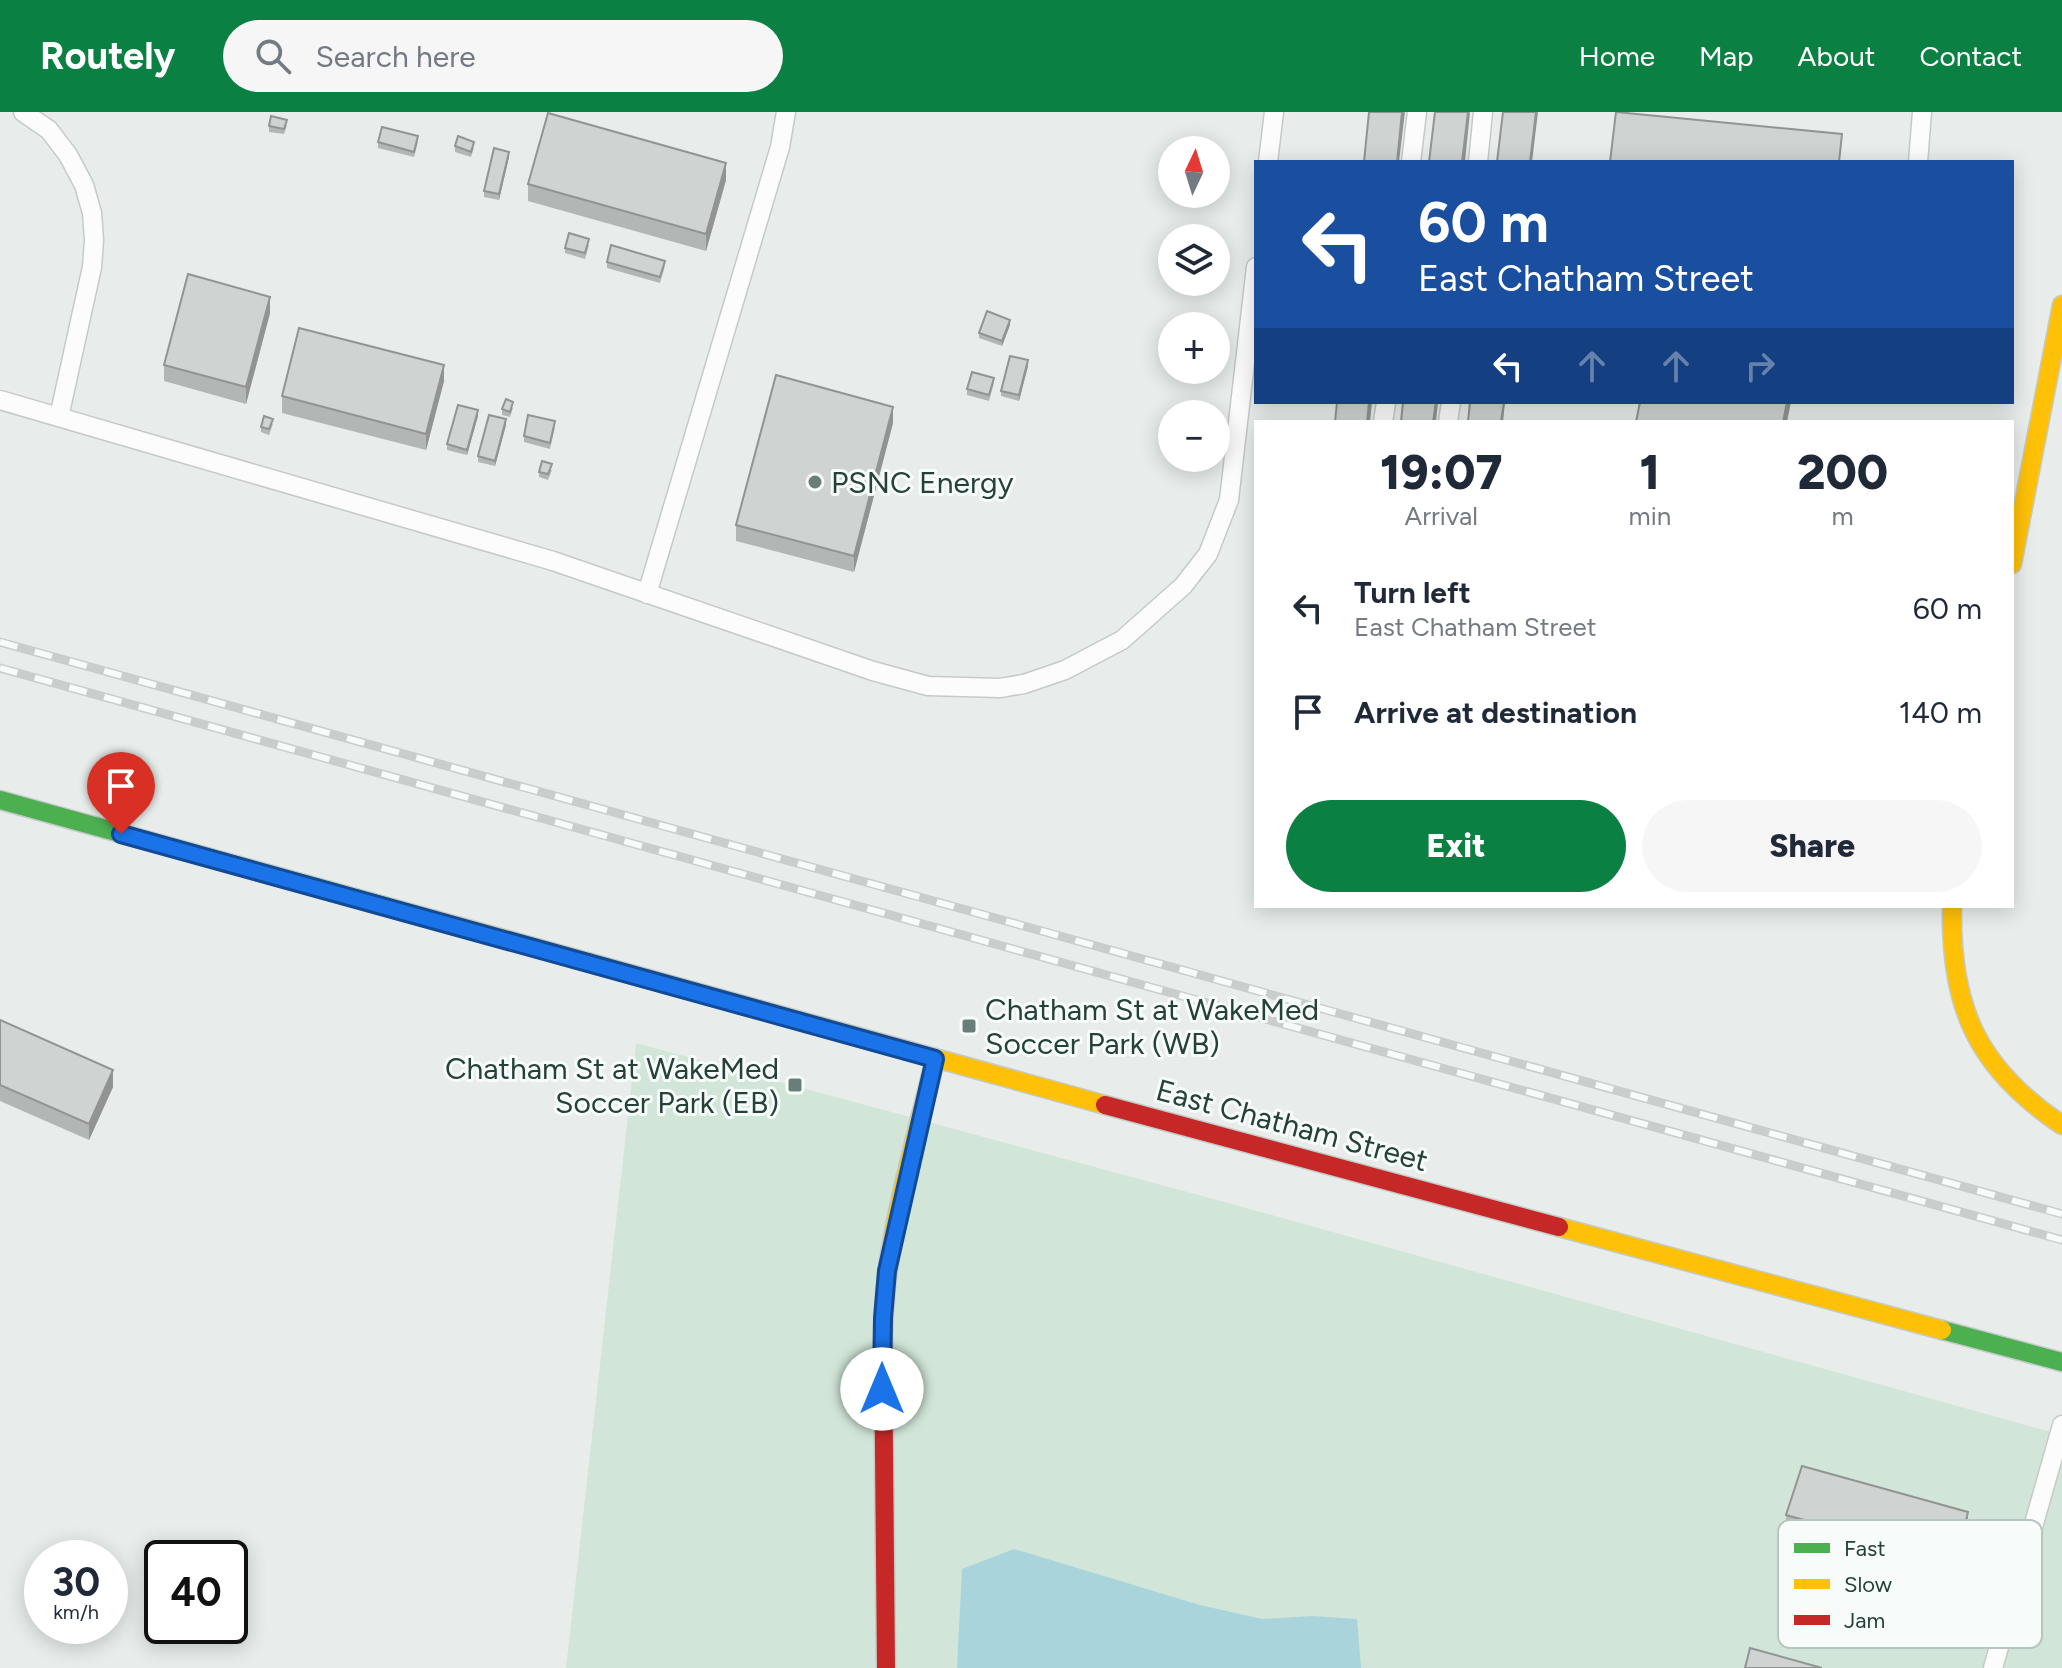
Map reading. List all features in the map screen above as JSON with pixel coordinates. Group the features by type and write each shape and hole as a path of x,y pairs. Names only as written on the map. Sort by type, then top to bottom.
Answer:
{"main road":[{"path":"2014,554 2062,305"},
{"name":"East Chatham Street","path":"0,800 935,1059 2062,1362"},
{"path":"1952,908 1954,978 1975,1036 1987,1056 2014,1088 2042,1114 2062,1125"},
{"path":"886,1668 883,1318 887,1271 935,1059"}],"lane":[{"path":"23,112 49,130 68,155 84,185 92,213 92,267 59,417"},
{"path":"647,594 780,147 786,112"},
{"path":"1268,160 1274,112"},
{"path":"1411,160 1417,112"},
{"path":"1478,160 1483,112"},
{"path":"1918,160 1922,112"},
{"path":"0,400 553,561 873,671 928,686 1000,688 1024,684 1065,670 1122,640 1183,586 1208,554 1229,500 1254,284"},
{"path":"2035,1520 2062,1425"},
{"path":"1993,1668 1999,1648"}],"green space":[{"path":"636,1043 1232,1204 2062,1435 2062,1668 566,1668"}],"water":[{"path":"1014,1549 1200,1605 1262,1619 1313,1616 1357,1619 1361,1668 957,1668 962,1569"}],"building":[{"path":"1369,112 1402,112 1397,160 1364,160"},
{"path":"1435,112 1468,112 1462,160 1429,160"},
{"path":"1503,112 1536,112 1530,160 1497,160"},
{"path":"1616,112 1842,134 1839,160 1610,160"},
{"path":"548,113 726,163 706,234 528,184"},
{"path":"271,116 287,120 284,129 269,126"},
{"path":"382,127 418,136 414,152 378,142"},
{"path":"458,136 474,142 471,152 455,146"},
{"path":"494,148 509,152 499,194 484,191"},
{"path":"569,233 589,239 585,253 565,248"},
{"path":"611,245 665,261 660,277 607,262"},
{"path":"188,274 270,297 246,387 164,365"},
{"path":"987,311 1010,320 1002,341 979,333"},
{"path":"299,328 444,365 426,434 282,396"},
{"path":"1010,356 1028,360 1019,395 1001,391"},
{"path":"972,372 994,378 989,395 967,389"},
{"name":"PSNC Energy","path":"776,375 893,407 854,556 736,525"},
{"path":"506,399 513,402 510,412 502,409"},
{"path":"1337,404 1369,404 1367,420 1335,420"},
{"path":"1403,404 1436,404 1433,420 1401,420"},
{"path":"1470,404 1504,404 1501,420 1468,420"},
{"path":"1640,404 1787,404 1783,420 1636,420"},
{"path":"458,405 478,410 467,450 447,444"},
{"path":"489,415 506,419 495,461 478,456"},
{"path":"528,415 555,421 550,443 524,436"},
{"path":"264,416 273,419 269,429 261,427"},
{"path":"542,461 552,464 548,474 539,472"},
{"path":"0,1020 113,1070 89,1124 0,1085"},
{"path":"1802,1466 1968,1512 1966,1520 1804,1520 1786,1515"},
{"path":"1750,1648 1822,1668 1745,1668"}],"railway":[{"path":"0,642 2062,1214"},
{"path":"0,668 2062,1240"}],"traffic: fast":[{"path":"0,800 435,920"},
{"path":"1942,1330 2062,1362"}],"traffic: slow":[{"path":"2014,554 2062,305"},
{"path":"1952,908 1956,975 1974,1032 2009,1081 2062,1125"},
{"path":"435,920 1105,1105"},
{"path":"883,1344 893,1236 935,1059"},
{"path":"1559,1227 1942,1330"}],"traffic: jam":[{"path":"1105,1105 1559,1227"},
{"path":"883,1344 886,1668"}],"place":[{"name":"PSNC Energy","path":"815,482"},
{"name":"Chatham St at WakeMed Soccer Park (WB)","path":"969,1026"},
{"name":"Chatham St at WakeMed Soccer Park (EB)","path":"795,1085"}],"route":[{"path":"121,834 935,1059 887,1271 882,1389"}]}
